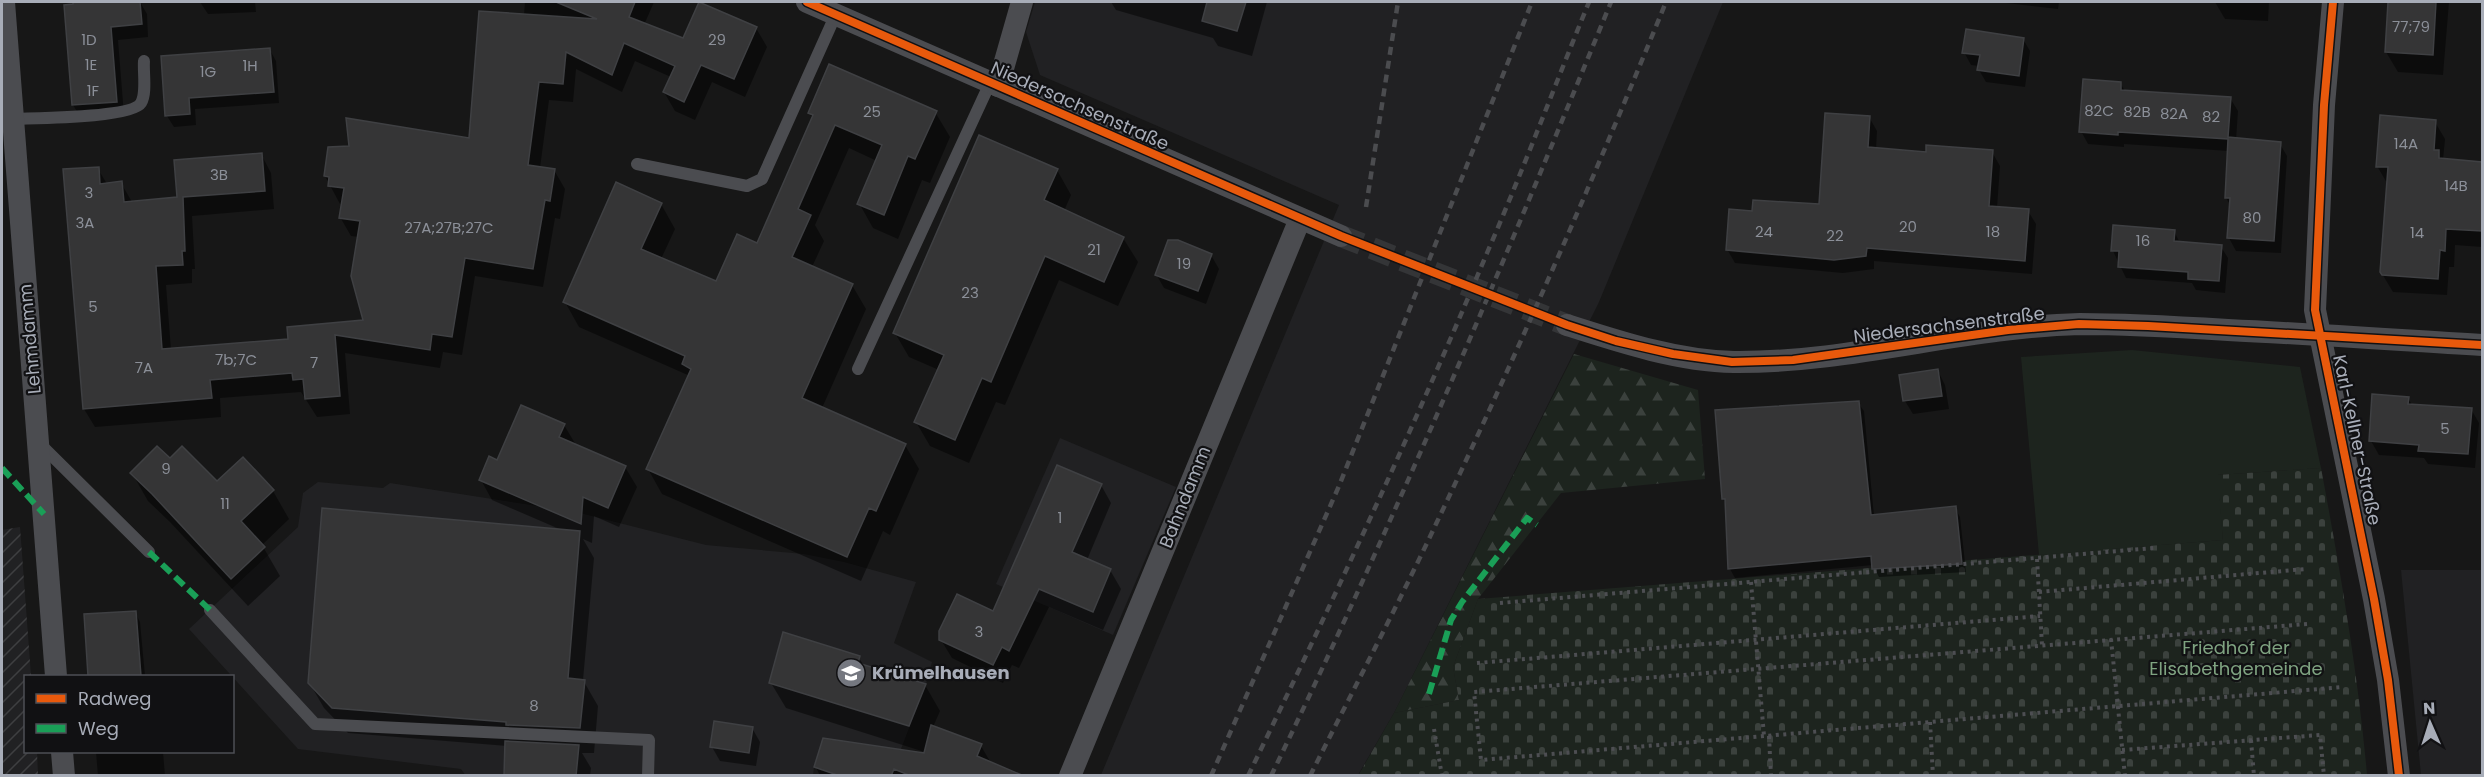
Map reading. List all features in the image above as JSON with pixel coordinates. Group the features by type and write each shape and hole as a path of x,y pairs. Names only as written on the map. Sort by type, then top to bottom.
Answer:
{"street":[{"name":"Lehmdamm","path":"3,2 57,675"},
{"name":"Niedersachsenstraße","path":"807,2 1341,236"},
{"path":"994,84 1022,2"},
{"name":"Karl-Kellner-Straße","path":"2333,2 2324,105 2315,310 2374,599 2388,680 2399,776"},
{"name":"Bahndamm","path":"1070,776 1300,219"},
{"name":"Niedersachsenstraße","path":"1567,325 1616,341 1673,354 1732,362 1793,360 2008,330 2079,324 2482,345"},
{"path":"62,753 64,776"}],"lane":[{"path":"637,164 747,186 762,179 836,14"},
{"path":"13,119 116,113 140,106 143,100 144,61"},
{"path":"858,369 994,84"},
{"path":"38,442 149,552"},
{"path":"210,610 315,724 649,740 648,776"}],"path":[{"path":"1500,603 2154,548"},
{"path":"2037,558 2042,645"},
{"path":"2039,592 2306,569"},
{"path":"1751,582 1771,776"},
{"path":"1477,663 2040,615"},
{"path":"2307,624 1474,692 1481,760 2343,687"},
{"path":"2111,639 2125,776"},
{"path":"1930,722 1933,776"},
{"path":"1434,729 1442,776"},
{"path":"2122,750 2320,735 2324,776"},
{"path":"2251,740 2254,776"}],"shaded area":[{"path":"1035,2 1723,2 1599,302 1394,713 1358,775 1101,775 1339,205 1040,75 1026,32"},
{"path":"1060,438 1176,487 1113,635 996,584"},
{"path":"318,482 383,488 390,483 576,512 706,545 804,554 844,562 916,582 894,643 932,662 926,684 891,775 840,775 814,767 813,776 466,776 461,769 298,749 234,679 234,675 231,675 189,629 298,527 303,493"},
{"path":"20,527 31,675 24,675 24,753 37,753 38,775 2,775 2,530"},
{"path":"2401,570 2482,570 2482,775 2421,775"}],"green space":[{"path":"2132,350 2300,367 2321,468 2218,475 2223,540 2039,555 2021,357"},
{"path":"1574,354 1698,390 1705,479 1561,493 1478,599 1453,667 1459,700 1394,713"},
{"name":"Friedhof der Elisabethgemeinde","path":"2321,468 2354,659 2367,775 1358,776 1394,713 1459,700 1453,667 1478,599 2223,540 2217,475"}],"building":[{"path":"73,2 140,2 142,24 111,27 117,102 72,105 64,5 73,4"},
{"path":"556,2 635,2 629,17 683,38 699,2 757,27 734,79 701,65 684,102 663,92 675,66 624,43 612,75 566,52 563,84 539,82 528,165 555,169 550,201 545,200 533,269 465,258 452,337 432,334 430,350 335,335 340,396 305,399 303,379 293,380 292,373 210,380 212,398 83,409 63,169 99,167 100,184 122,181 124,202 177,197 174,160 262,153 265,191 183,197 185,251 182,251 183,265 156,266 162,349 288,339 287,327 363,320 351,276 360,221 339,218 344,188 328,186 329,177 324,176 328,147 349,146 346,118 469,138 479,11 597,19"},
{"path":"1207,2 1246,2 1237,31 1202,21"},
{"path":"2388,2 2436,2 2433,55 2385,52"},
{"path":"1966,29 2024,38 2019,76 1977,70 1980,55 1962,53"},
{"path":"270,48 274,92 189,98 190,114 165,116 161,56"},
{"path":"829,64 937,111 915,159 908,156 884,215 857,204 882,145 835,125 798,209 811,215 792,257 853,284 802,398 906,444 876,511 869,508 847,557 646,469 691,369 682,364 685,356 563,302 616,182 662,203 641,249 716,281 737,234 757,243 813,115 808,113"},
{"path":"2083,79 2121,82 2121,90 2231,97 2228,137 2281,142 2274,241 2227,238 2230,198 2225,198 2228,139 2118,132 2118,135 2079,132"},
{"path":"1825,113 1870,116 1868,147 1926,152 1926,145 1993,150 1989,206 2029,209 2025,261 1867,248 1866,256 1834,260 1726,250 1729,209 1752,211 1753,200 1819,204"},
{"path":"2380,115 2436,120 2434,150 2439,150 2439,158 2482,162 2482,231 2446,229 2445,251 2440,250 2438,279 2382,275 2380,272 2388,167 2376,167"},
{"path":"979,135 1058,169 1044,200 1124,237 1104,282 1045,256 991,382 982,378 955,440 914,422 944,355 893,333"},
{"path":"2113,225 2175,230 2174,241 2222,245 2219,281 2188,279 2188,272 2118,267 2119,251 2111,251"},
{"path":"1168,240 1178,240 1212,254 1198,291 1155,275"},
{"path":"1938,369 1942,396 1903,401 1899,375"},
{"path":"2372,394 2409,397 2408,404 2472,408 2468,454 2418,451 2419,445 2369,441"},
{"path":"1859,401 1871,515 1956,506 1962,564 1872,569 1871,556 1728,569 1725,499 1722,499 1715,410"},
{"path":"521,405 565,424 559,437 626,466 608,508 583,497 581,524 479,480 489,456 497,460"},
{"path":"157,446 170,458 182,446 217,481 243,457 274,490 241,521 265,547 231,579 130,473"},
{"path":"1057,465 1102,484 1072,552 1111,569 1093,612 1039,589 1009,651 1002,647 993,665 939,640 939,631 957,594 993,611"},
{"path":"322,508 580,531 568,678 585,680 580,728 506,725 506,722 332,708 308,683"},
{"path":"136,611 141,675 88,675 84,614"},
{"path":"783,632 860,656 858,663 926,684 909,726 769,683"},
{"path":"714,721 753,727 749,753 710,747"},
{"path":"931,725 982,744 977,756 1024,776 911,776 894,769 891,776 840,776 814,767 823,738 924,753"},
{"path":"505,741 579,745 576,776 504,776"}],"tunnel":[{"path":"1341,236 1567,325"}],"railway":[{"path":"1366,207 1398,2"},
{"path":"1211,776 1339,486 1532,2"},
{"path":"1248,776 1401,451 1459,319 1589,2"},
{"path":"1271,776 1317,681 1447,392 1611,2"},
{"path":"1310,776 1421,556 1526,330 1666,2"}],"marked path":[{"path":"2,468 44,514"},
{"path":"1429,694 1451,620 1462,602 1527,518 1537,525"},
{"path":"149,552 210,610"}],"cycle path":[{"path":"807,2 1341,236 1567,325 1616,341 1673,354 1732,362 1793,360 2008,330 2079,324 2482,345"},
{"path":"2333,2 2324,105 2315,310 2374,599 2388,680 2399,776"}],"place":[{"name":"Krümelhausen","path":"851,673"}]}
